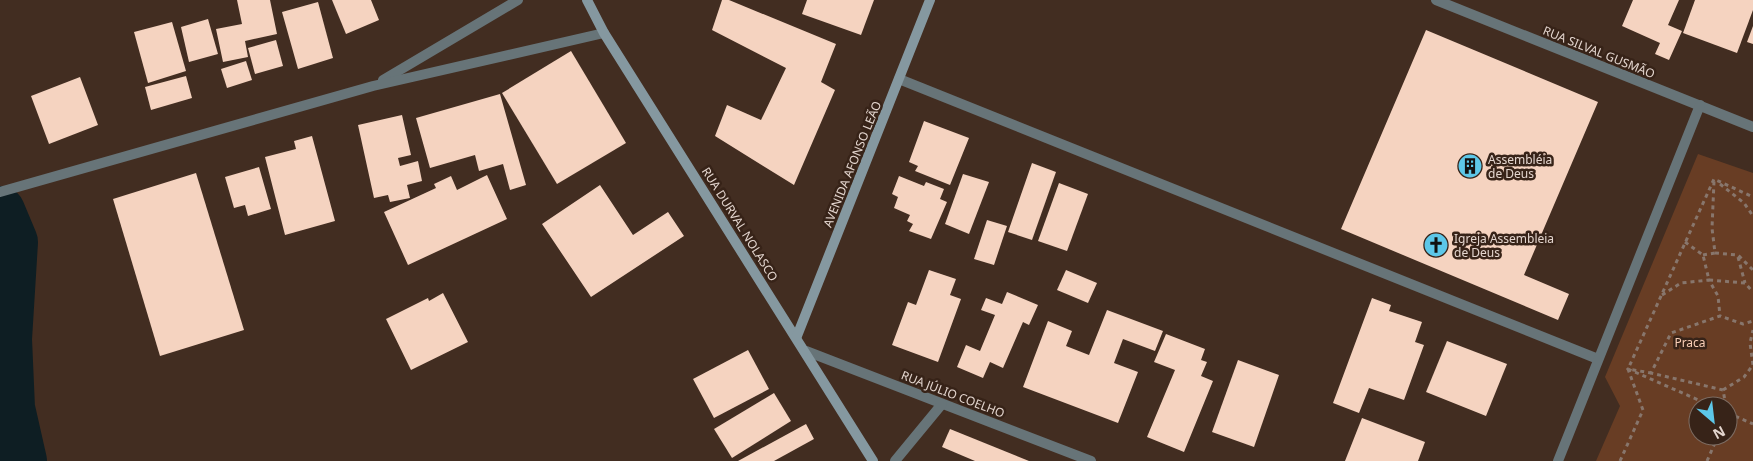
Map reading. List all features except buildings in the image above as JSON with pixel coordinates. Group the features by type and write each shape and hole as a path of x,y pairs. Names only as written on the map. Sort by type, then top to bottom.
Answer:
{"street":[{"path":"373,86 518,0"},
{"name":"RUA DURVAL NOLASCO","path":"587,0 604,32 797,336 873,461"},
{"name":"AVENIDA AFONSO LEÃO","path":"797,336 930,0"},
{"name":"RUA SILVAL GUSMÃO","path":"1436,0 1753,127"},
{"path":"0,192 373,86 604,32"},
{"path":"899,79 1598,359"},
{"path":"1558,461 1700,105"},
{"name":"RUA JÚLIO COELHO","path":"806,351 1091,461"},
{"path":"895,461 942,404"}],"path":[{"path":"1714,179 1753,197"},
{"path":"1714,179 1744,202 1753,216"},
{"path":"1620,461 1643,410 1628,369 1714,179"},
{"path":"1714,179 1712,228 1715,253"},
{"path":"1685,242 1702,255 1710,280 1718,296 1720,316"},
{"path":"1702,255 1715,253 1738,254 1753,270"},
{"path":"1738,254 1746,283 1753,292"},
{"path":"1660,296 1681,283 1710,280 1746,283"},
{"path":"1651,373 1671,333 1720,316 1743,324 1753,321"},
{"path":"1628,369 1723,390 1744,378 1753,365 1750,342 1753,330"},
{"path":"1628,369 1689,396"},
{"path":"1723,390 1724,396"},
{"path":"1738,417 1753,424"},
{"path":"1707,461 1714,446"}],"green space":[{"name":"Praca","path":"1698,154 1753,173 1753,461 1596,461 1620,406 1605,377"}],"waterway":[{"path":"0,211 13,242 7,339 10,408 22,461"}],"place":[{"name":"Assembléia de Deus","path":"1470,166"},
{"name":"Igreja Assembleia de Deus","path":"1436,245"}]}
